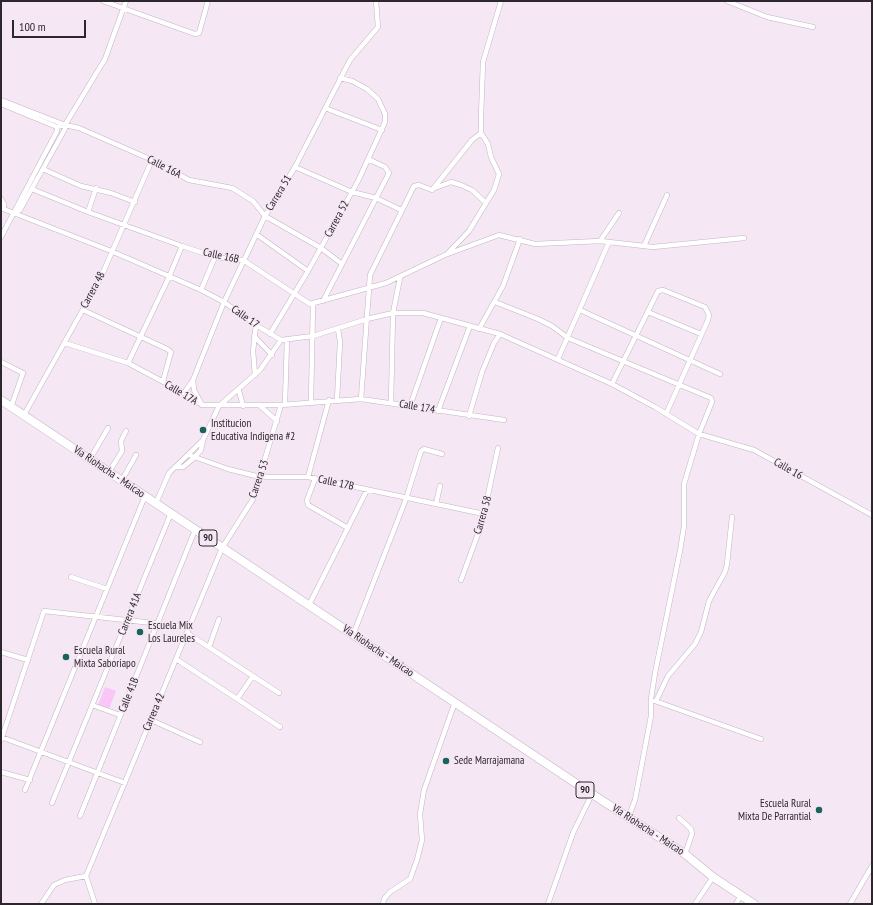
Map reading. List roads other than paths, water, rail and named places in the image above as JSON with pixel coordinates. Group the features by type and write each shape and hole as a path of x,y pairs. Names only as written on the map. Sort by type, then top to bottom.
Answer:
{"highway":[{"name":"Vía Riohacha - Maicao","path":"1,400 592,794 629,816 685,854 713,877 754,904"}],"street":[{"path":"103,1 195,34 199,33 208,1"},
{"path":"14,214 20,210 66,125 106,59 126,1"},
{"name":"Carrera 51","path":"184,393 193,380 224,302 256,234 295,166 353,55 376,32 378,27 376,1"},
{"path":"445,255 469,231 494,190 499,174 491,157 488,144 481,134 484,62 501,1"},
{"path":"727,1 767,17 813,27"},
{"name":"Carrera 52","path":"270,334 295,294 352,192 382,130 385,114 378,99 367,89 352,81 340,78"},
{"path":"2,103 66,125"},
{"path":"2,103 57,128 66,125"},
{"path":"325,108 382,130"},
{"name":"Calle 16A","path":"66,125 79,128 152,160 189,180 232,188 253,201 266,216"},
{"path":"1,237 57,131 57,128"},
{"path":"432,190 472,140 481,134"},
{"path":"323,301 389,174 385,168 368,159"},
{"name":"Carrera 48","path":"24,415 101,277 111,251 135,202 152,160"},
{"path":"295,166 352,192 376,198 401,210"},
{"path":"43,169 71,182 96,188 135,202"},
{"path":"361,399 370,275 414,186 419,185 432,190 451,182 472,190 486,203"},
{"path":"88,212 96,188"},
{"name":"Calle 16B","path":"32,189 124,226 182,246 215,257 243,260 311,304"},
{"path":"644,246 667,194"},
{"path":"1,199 4,204 2,209"},
{"name":"Calle 17","path":"2,209 111,251 201,290 224,302 256,325 281,340"},
{"path":"600,241 619,213"},
{"path":"266,216 321,248 342,264"},
{"path":"256,234 308,271"},
{"path":"311,402 313,336 311,304 400,278 445,255 499,235 520,239 535,244 600,241 653,247 744,238"},
{"path":"479,328 503,286 520,239"},
{"path":"558,359 609,242"},
{"path":"128,363 182,246"},
{"path":"201,290 215,257"},
{"path":"391,403 393,313 400,278"},
{"path":"612,384 660,289 705,307 709,315 666,414"},
{"path":"495,302 538,319 552,326 568,338 711,398 712,402 699,434 684,484 684,526 650,723 635,800 629,816"},
{"path":"83,310 171,352 163,381"},
{"path":"580,310 720,374"},
{"path":"648,312 701,334"},
{"path":"156,503 167,477 175,467 183,467 192,456 201,450 203,440 219,406 255,375 272,355 281,340 313,336 367,319 393,313 423,313 500,334 494,343 482,372 469,416"},
{"path":"410,406 441,318"},
{"path":"255,375 253,360 256,325"},
{"path":"438,411 470,326"},
{"path":"337,400 340,342 338,329"},
{"name":"Calle 16","path":"500,334 612,384 656,407 699,434 754,450 872,515"},
{"path":"254,336 272,355"},
{"name":"Carrera 53","path":"222,548 253,499 283,404 287,339"},
{"name":"Calle 17A","path":"64,343 128,363 163,381 202,405 243,406 329,400"},
{"path":"1,362 23,373 11,407"},
{"path":"193,380 194,390 202,405"},
{"path":"239,390 243,406"},
{"name":"Calle 174","path":"329,400 361,399 504,420"},
{"path":"308,477 329,400"},
{"path":"259,405 277,421"},
{"path":"90,459 108,428"},
{"path":"109,472 122,452 122,439 126,431"},
{"name":"Carrera 58","path":"461,580 484,514 498,448"},
{"path":"353,635 406,498 421,451 424,449 442,454"},
{"path":"122,480 136,455"},
{"name":"Calle 17B","path":"192,456 228,469 260,477 308,477 484,514"},
{"path":"315,479 307,500 308,505 348,528"},
{"path":"436,504 440,486"},
{"path":"309,605 367,490"},
{"path":"25,790 145,496"},
{"name":"Carrera 41A","path":"52,804 171,513"},
{"path":"654,700 668,676 695,644 701,632 709,601 725,572 732,517"},
{"name":"Calle 41B","path":"80,816 196,530"},
{"name":"Carrera 42","path":"86,876 222,548"},
{"path":"72,577 107,589"},
{"path":"124,783 41,751 1,738 44,611 189,627"},
{"path":"209,647 219,619"},
{"path":"187,633 279,693"},
{"path":"1,652 28,660"},
{"path":"176,659 280,726"},
{"path":"237,699 253,676"},
{"path":"654,700 761,738"},
{"path":"383,904 384,899 390,892 410,879 417,860 422,840 420,814 424,790 455,702"},
{"path":"92,705 120,716"},
{"path":"151,720 200,742"},
{"path":"1,772 30,780"},
{"path":"548,904 573,833 592,794"},
{"path":"679,818 691,829 692,834 685,854"},
{"path":"850,904 872,866"},
{"path":"41,904 54,885 65,880 86,876 95,904"},
{"path":"695,904 713,877"},
{"path":"736,904 741,895"}],"place":[{"name":"Institucion Educativa Indigena #2","path":"203,430"},
{"name":"Escuela Mix Los Laureles","path":"140,632"},
{"name":"Escuela Rural Mixta Saboriapo","path":"66,657"},
{"name":"Sede Marrajamana","path":"446,761"},
{"name":"Escuela Rural Mixta De Parrantial","path":"819,810"}]}
